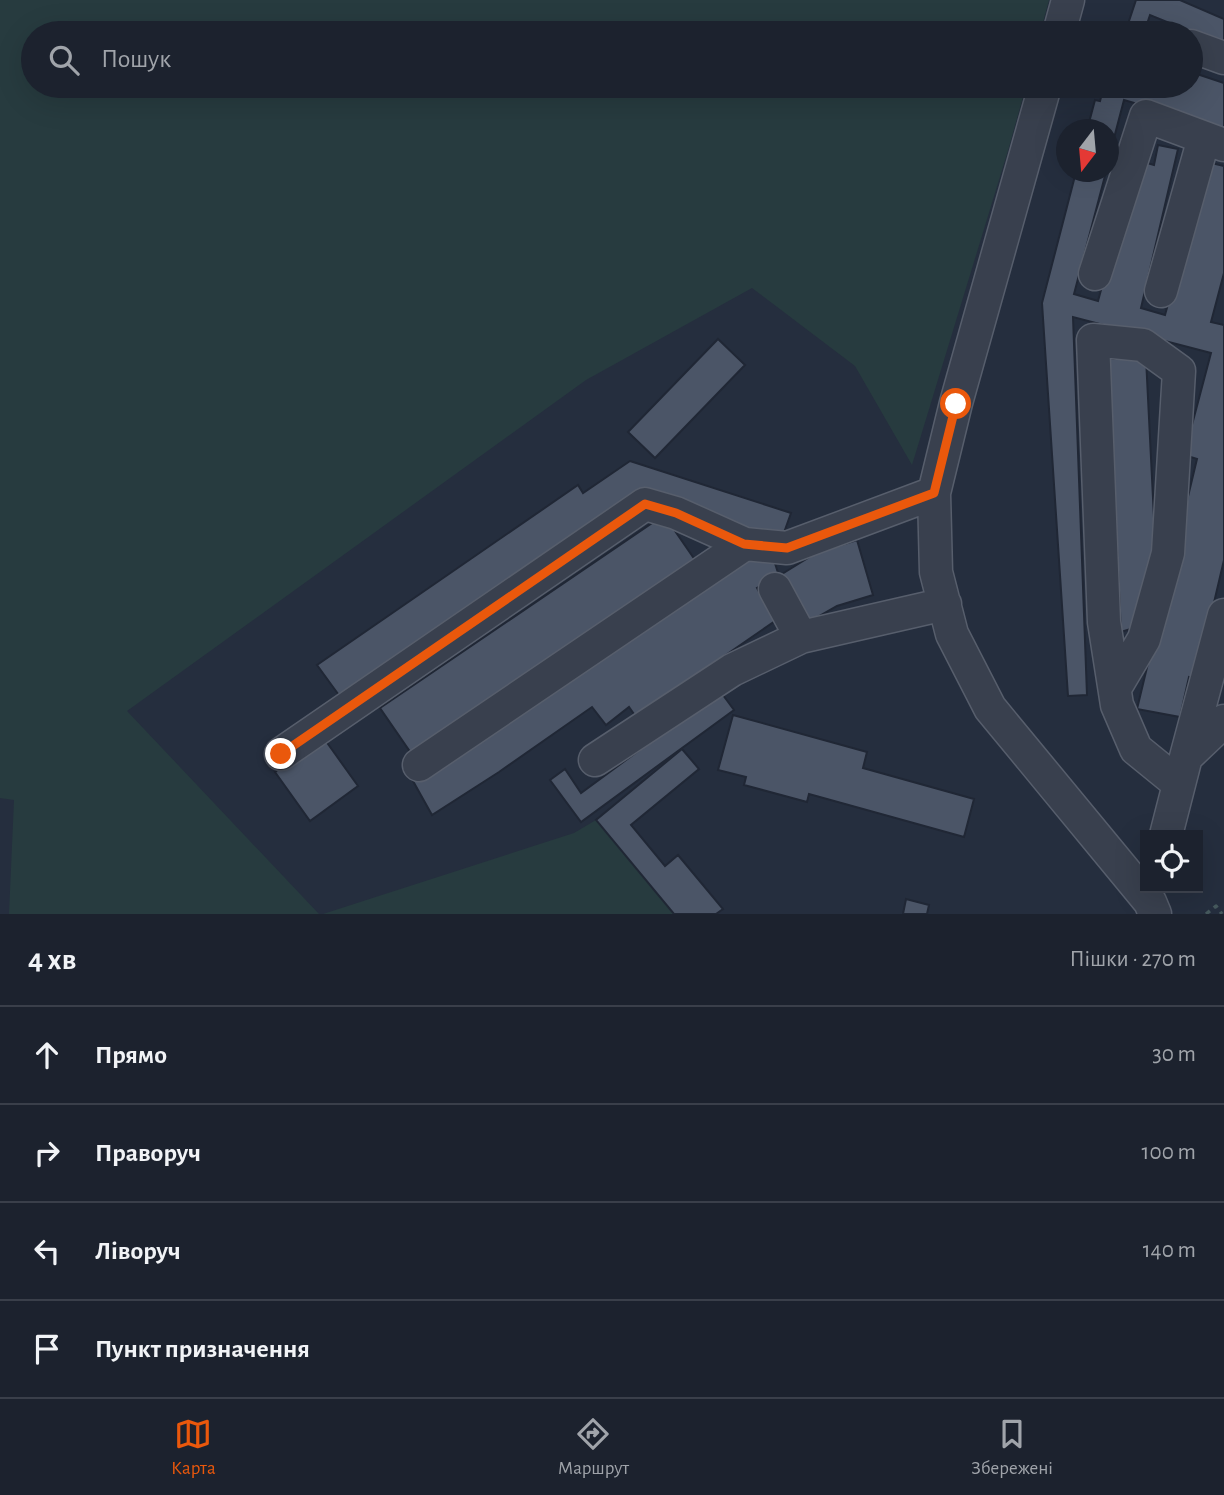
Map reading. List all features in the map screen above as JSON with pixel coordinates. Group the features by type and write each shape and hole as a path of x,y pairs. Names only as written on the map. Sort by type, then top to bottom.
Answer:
{"street":[{"path":"1063,21 1069,0"},
{"path":"1203,50 1224,58"},
{"path":"1042,98 956,404 934,493 936,572 952,634 990,708 1155,906"},
{"path":"1095,274 1146,116 1214,142 1161,290"},
{"path":"1115,688 1144,639 1168,553 1179,371 1143,345 1093,340 1104,622 1117,705 1136,749 1182,771"},
{"path":"281,754 645,504 676,513 744,544 787,548 934,493"},
{"path":"419,765 744,544"},
{"path":"775,589 801,637"},
{"path":"595,761 732,670 801,637 944,604"},
{"path":"1167,830 1224,615"},
{"path":"1182,771 1224,722"}],"path":[{"path":"1206,914 1216,906 1222,914"}],"green space":[{"path":"0,0 1049,0 1043,21 21,21 21,98 1023,98 912,465 855,366 752,288 586,380 127,711 319,914 9,914 14,800 0,798"},
{"path":"596,820 674,914 323,914 574,833"}],"building":[{"path":"1136,0 1180,0 1224,19 1224,45 1203,36 1203,21 1165,21 1150,15 1148,21 1129,21"},
{"path":"1203,76 1224,83 1224,129 1124,100 1119,119 1090,119 1095,100 1203,98"},
{"path":"1158,145 1178,149 1141,308 1165,315 1207,162 1224,166 1224,273 1211,322 1224,325 1224,560 1196,679 1189,677 1180,717 1137,709 1197,459 1184,455 1211,353 1073,317 1087,695 1068,696 1042,303 1073,182 1103,182 1074,294 1098,301 1136,160 1154,165"},
{"path":"718,339 745,365 655,458 628,432"},
{"path":"1146,358 1156,558 1137,627 1121,632 1108,359"},
{"path":"630,461 791,513 781,541 643,491 341,698 317,665 578,485 583,493"},
{"path":"664,515 695,560 411,753 380,708"},
{"path":"857,540 873,595 837,606 807,623 782,574 816,553"},
{"path":"773,557 779,576 757,588 775,621 636,717 629,707 606,725 592,707 432,815 413,781 744,561"},
{"path":"720,691 734,710 581,822 550,780 565,769 581,793"},
{"path":"733,715 867,752 863,768 974,799 964,837 809,794 807,802 744,785 746,777 718,770"},
{"path":"323,737 358,786 310,821 275,772"},
{"path":"682,749 699,769 631,825 665,866 678,855 723,909 716,914 674,914 596,820"},
{"path":"906,899 929,905 927,914 903,914"}],"route":[{"path":"281,754 645,504 676,513 744,544 787,548 934,493 956,404"}]}
